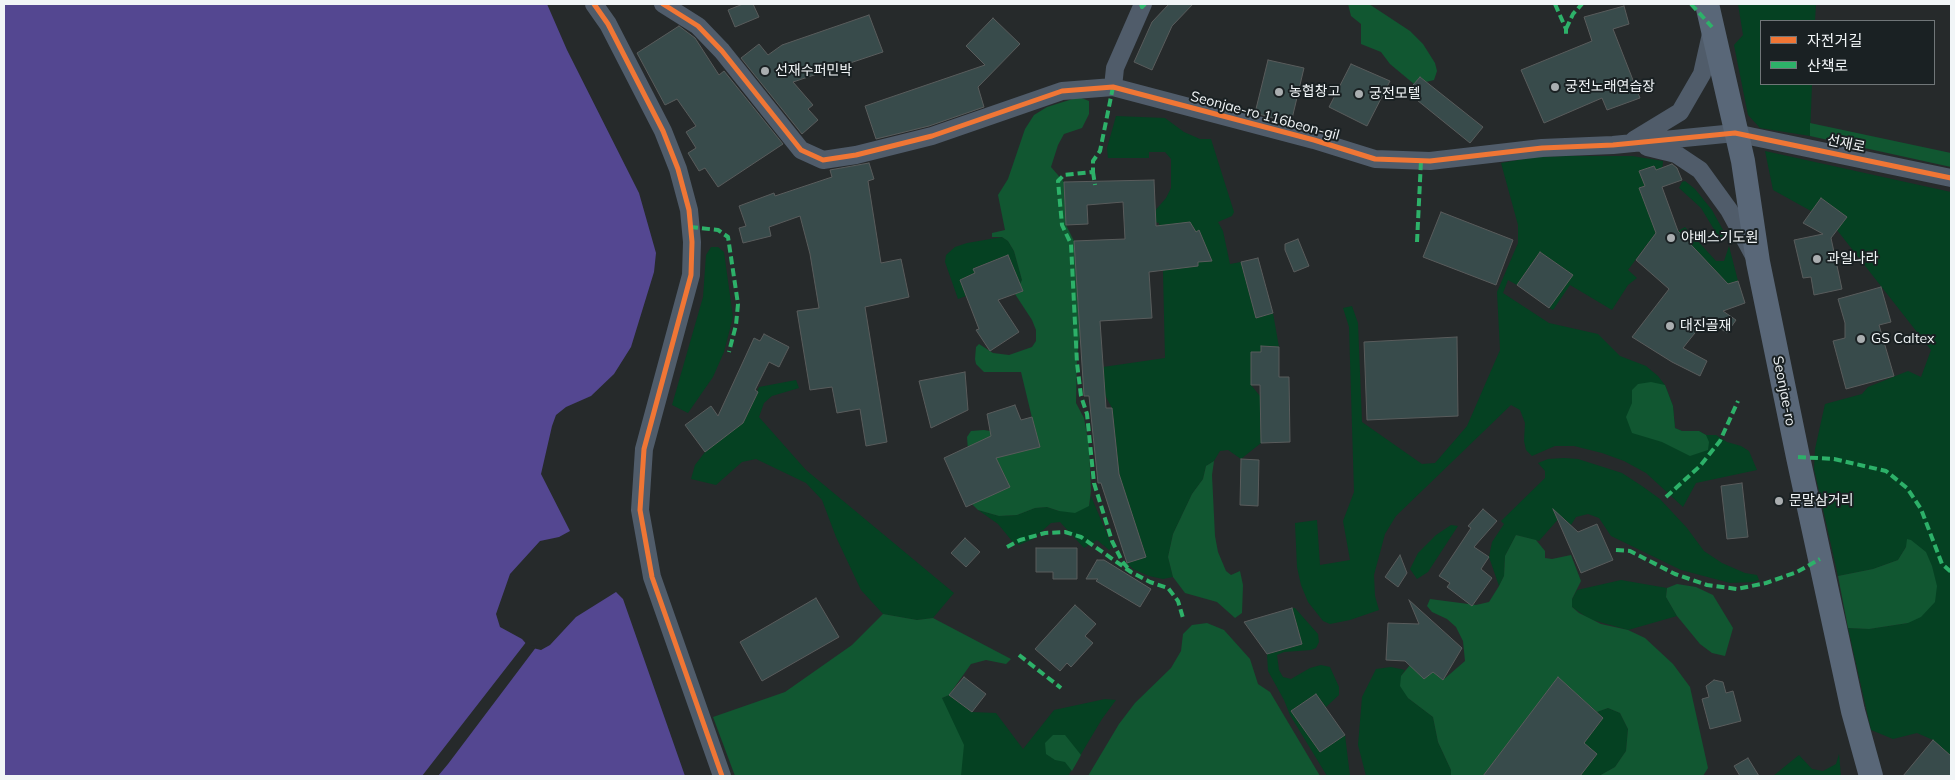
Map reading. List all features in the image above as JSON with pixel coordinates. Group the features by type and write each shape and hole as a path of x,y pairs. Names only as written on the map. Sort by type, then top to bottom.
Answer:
{"street":[{"path":"594,4 608,24 663,131 678,169 689,210 692,242 691,275 644,449 640,510 652,577 722,776"},
{"name":"Seonjae-ro 116beon-gil","path":"663,4 698,26 722,51 801,150 823,160 856,155 932,136 1062,92 1113,87 1314,140 1375,159 1430,161 1542,148 1626,144 1735,133"},
{"path":"1113,87 1115,68 1143,4"},
{"name":"Seonjae-ro","path":"1707,4 1748,189 1758,262 1853,711 1871,776"},
{"path":"1626,144 1680,112 1702,74 1709,51 1712,27"},
{"name":"선재로","path":"1735,133 1951,178"},
{"path":"1626,144 1676,154 1700,170 1721,197 1758,262"}],"green space":[{"path":"1348,4 1369,4 1410,31 1423,44 1435,63 1437,71 1434,80 1426,82 1420,77 1414,84 1390,64 1381,52 1361,44 1361,24 1351,16"},
{"path":"1738,4 1816,4 1815,20 1760,20 1760,85 1812,85 1810,136 1760,128 1748,115 1734,45 1743,35"},
{"path":"1079,97 1089,101 1089,114 1082,128 1064,134 1058,145 1051,167 1064,182 1066,225 1074,241 1080,336 1077,356 1076,403 1084,418 1089,446 1091,491 1089,506 1075,513 1047,507 1035,508 1017,515 999,516 978,510 972,504 967,437 971,431 984,430 990,431 992,440 1039,447 1021,372 984,372 976,364 975,359 976,347 979,344 993,353 1009,355 1032,347 1036,341 1036,330 1032,320 1015,294 1022,280 1014,251 1008,241 1002,237 992,237 992,233 1005,230 998,195 1008,179 1025,129 1034,115 1047,107"},
{"path":"1116,116 1165,118 1184,132 1200,139 1211,139 1234,212 1232,216 1218,222 1223,231 1230,264 1241,262 1256,318 1273,313 1279,347 1261,346 1261,352 1251,352 1251,370 1261,371 1251,374 1251,385 1260,396 1261,443 1241,459 1228,450 1220,451 1214,461 1206,466 1203,479 1192,494 1173,534 1168,557 1173,577 1163,579 1149,576 1133,569 1127,563 1146,556 1120,481 1112,408 1105,395 1103,367 1165,358 1163,272 1159,223 1147,220 1166,198 1171,188 1171,159 1165,152 1149,152 1149,158 1108,158 1107,148"},
{"path":"1810,123 1951,153 1951,167 1810,136"},
{"path":"1765,151 1951,192 1951,756 1933,740 1917,733 1893,739 1871,730 1848,628 1869,629 1908,623 1906,547 1898,560 1873,569 1838,576 1814,469 1815,449 1825,404 1862,394 1868,387 1908,371 1921,377 1931,350 1837,230 1811,211 1773,190"},
{"path":"1632,156 1663,161 1662,173 1657,174 1654,166 1639,171 1645,186 1640,188 1660,245 1648,243 1628,270 1637,278 1628,285 1612,310 1570,285 1553,310 1549,308 1572,275 1540,252 1517,285 1508,280 1503,293 1549,323 1598,334 1620,356 1646,366 1665,385 1673,406 1675,428 1682,431 1699,431 1706,435 1716,435 1727,442 1741,446 1749,451 1757,470 1696,483 1683,507 1646,473 1624,461 1602,453 1574,446 1555,446 1532,456 1526,450 1524,441 1525,423 1520,410 1511,405 1396,516 1385,534 1374,575 1375,596 1379,610 1350,620 1330,624 1323,621 1308,602 1301,585 1297,567 1295,523 1317,520 1320,565 1350,560 1343,521 1354,492 1349,327 1343,308 1352,306 1358,323 1362,422 1422,464 1435,463 1467,426 1500,350 1497,292 1518,243 1518,225 1501,163 1535,157"},
{"path":"1685,181 1695,189 1712,210 1723,230 1724,239 1718,236 1701,208 1679,188 1682,182"},
{"path":"1685,227 1716,261 1724,261 1729,246 1738,281 1728,284 1678,231"},
{"path":"1002,237 1008,241 1014,251 1022,280 1020,284 1010,260 1003,257 974,268 975,273 960,280 966,296 958,299 945,262 946,255 955,247 967,243"},
{"path":"711,247 718,247 724,252 733,317 724,352 713,377 688,413 672,405 703,297 706,255"},
{"path":"796,380 799,388 772,396 764,403 759,417 806,470 954,593 933,618 917,620 883,614 861,590 836,537 822,500 806,483 756,459 742,462 716,485 691,479 695,465 705,452 745,419 759,387"},
{"path":"1651,382 1665,385 1673,406 1675,428 1682,431 1699,431 1706,435 1709,442 1708,450 1690,456 1662,442 1632,433 1626,417 1632,403 1632,390 1638,384"},
{"path":"1548,459 1578,459 1622,473 1660,499 1687,528 1704,551 1722,563 1745,573 1757,575 1759,580 1730,583 1681,570 1611,536 1599,518 1588,514 1576,517 1571,525 1561,516 1539,541 1516,535 1505,556 1504,576 1499,586 1489,557 1492,542 1504,524 1501,521 1545,478 1545,471 1538,463"},
{"path":"1214,461 1212,475 1215,536 1218,552 1226,571 1231,575 1240,571 1243,585 1242,613 1235,618 1217,602 1185,593 1173,577 1168,557 1173,534 1192,494 1203,479 1206,466"},
{"path":"1091,496 1112,548 1109,550 1097,540 1084,548 1060,522 1051,523 1033,539 1019,545 1012,541 998,524 978,510 999,516 1017,515 1035,508 1047,507 1059,511 1089,506"},
{"path":"1451,525 1458,526 1428,572 1417,579 1410,569 1418,553 1436,535"},
{"path":"1516,535 1536,540 1545,551 1545,558 1552,559 1571,555 1581,581 1572,599 1572,607 1579,613 1601,624 1628,630 1645,638 1673,664 1690,687 1708,768 1703,776 1599,776 1615,767 1626,751 1628,729 1620,713 1608,708 1597,712 1558,678 1483,776 1451,776 1451,770 1438,742 1433,717 1408,698 1400,686 1401,676 1410,665 1433,672 1443,680 1465,661 1463,641 1456,627 1447,619 1432,612 1427,606 1430,599 1476,605 1489,602 1504,576 1505,556"},
{"path":"1907,539 1926,552 1937,586 1935,602 1921,617 1908,623 1869,629 1848,628 1838,576 1873,569 1898,560 1906,547"},
{"path":"1621,580 1667,588 1666,597 1677,616 1628,630 1589,619 1572,607 1572,599 1577,590"},
{"path":"1677,584 1696,587 1713,595 1733,628 1725,656 1712,653 1700,644 1677,616 1666,597 1667,588"},
{"path":"1292,608 1295,608 1318,634 1319,642 1316,648 1311,650 1284,652 1277,655 1279,670 1283,677 1291,679 1310,668 1321,665 1330,667 1339,687 1339,695 1326,707 1316,694 1292,711 1320,752 1345,735 1350,776 1327,776 1290,715 1268,671 1267,654 1302,644"},
{"path":"883,614 917,620 933,618 1011,659 1006,664 986,660 971,664 949,695 942,698 964,745 961,776 735,776 713,717 785,692 852,645"},
{"path":"1207,623 1224,630 1250,659 1258,684 1270,692 1320,776 1088,776 1119,724 1135,703 1171,668 1181,651 1183,634 1192,625"},
{"path":"1391,667 1405,670 1401,676 1408,698 1433,717 1438,742 1451,770 1451,776 1366,776 1358,745 1362,697 1376,669"},
{"path":"949,695 972,712 996,713 1023,749 1054,710 1105,699 1116,700 1102,719 1068,776 961,776 942,698"},
{"path":"1608,708 1620,713 1628,729 1626,751 1615,767 1599,776 1580,776 1597,754 1584,743 1603,718 1597,712"},
{"path":"1053,735 1065,735 1081,755 1072,771 1065,762 1055,760 1046,754 1045,743"},
{"path":"1839,754 1841,776 1773,776 1799,755 1812,769 1823,771 1836,764"}],"shaded area":[{"path":"4,4 547,4 567,50 639,193 656,253 654,272 631,347 614,374 591,396 566,407 556,415 552,426 541,474 570,531 559,537 540,541 510,574 496,614 500,627 522,639 529,647 541,650 550,645 576,617 616,592 623,599 685,776 4,776"}],"pier":[{"path":"527,641 531,645 537,646 448,764 438,776 422,776"}],"building":[{"path":"743,4 753,4 759,17 735,27 728,10"},
{"path":"1169,4 1193,4 1172,26 1152,70 1134,62 1152,22"},
{"path":"1624,6 1629,24 1613,29 1640,98 1607,110 1602,98 1544,123 1521,70 1592,41 1584,17"},
{"path":"869,15 883,52 793,82 813,105 808,109 818,120 802,134 741,58 759,44 768,55 782,45"},
{"path":"993,18 1020,44 978,87 984,107 929,126 876,139 865,106 985,65 966,46"},
{"path":"679,26 695,38 719,75 724,71 783,144 718,187 705,168 699,171 688,153 696,148 686,132 696,126 677,99 665,105 637,53"},
{"name":"농협창고","path":"1268,60 1304,68 1291,123 1255,113"},
{"name":"궁전모텔","path":"1351,64 1390,81 1367,126 1329,107"},
{"path":"1420,77 1483,127 1470,143 1407,92"},
{"path":"869,163 874,179 868,181 881,263 901,259 909,297 865,307 887,442 866,446 860,409 837,413 832,387 810,390 797,311 819,308 810,254 800,216 769,227 771,236 743,243 739,228 746,226 739,206 774,193 775,196 832,177 830,170"},
{"path":"1672,164 1677,168 1682,180 1662,187 1678,231 1728,284 1738,281 1745,303 1723,311 1736,320 1727,333 1706,319 1683,348 1707,361 1700,376 1672,362 1632,337 1669,289 1636,260 1656,233 1639,188 1645,186 1639,171 1654,166 1656,170"},
{"path":"1154,180 1156,226 1190,222 1196,232 1199,230 1212,261 1198,262 1198,266 1149,272 1152,318 1100,321 1106,408 1112,408 1119,474 1146,557 1127,563 1101,483 1098,483 1089,396 1084,396 1074,241 1125,239 1123,202 1087,205 1088,224 1066,225 1064,182"},
{"name":"과일나라","path":"1821,198 1847,217 1831,238 1842,289 1814,295 1811,277 1803,278 1794,240 1823,234 1803,223"},
{"path":"1441,212 1513,240 1496,285 1423,257"},
{"path":"1298,239 1309,266 1294,272 1285,250 1285,244"},
{"path":"1540,252 1573,275 1549,308 1517,285"},
{"path":"1008,255 1023,291 998,300 1019,332 990,351 976,330 979,329 960,280 975,273 973,269"},
{"path":"1258,258 1273,313 1256,318 1241,262"},
{"name":"GS Caltex","path":"1881,287 1891,322 1879,325 1894,376 1846,389 1833,341 1845,338 1845,323 1838,299"},
{"path":"764,334 789,347 779,367 769,362 755,390 758,392 743,423 705,452 685,425 711,406 718,416 754,338 760,341"},
{"path":"1457,337 1458,416 1367,420 1364,342"},
{"path":"1261,346 1279,347 1279,377 1289,377 1290,442 1261,443 1260,385 1251,385 1251,352 1261,352"},
{"path":"965,372 968,410 931,428 919,381"},
{"path":"1015,405 1021,420 1032,417 1040,447 996,458 1010,487 966,507 944,458 991,436 987,414"},
{"path":"1241,459 1259,460 1258,506 1240,505"},
{"path":"1742,483 1748,537 1727,539 1721,486"},
{"path":"1483,509 1497,521 1474,547 1489,557 1481,569 1492,578 1472,606 1447,587 1450,583 1439,576 1471,528 1468,526"},
{"path":"1553,509 1578,532 1597,524 1613,560 1581,573"},
{"path":"965,538 980,552 966,567 951,553"},
{"path":"1036,548 1077,548 1077,579 1053,579 1053,572 1036,572"},
{"path":"1400,555 1407,573 1398,587 1385,577"},
{"path":"1097,560 1104,560 1151,589 1140,607 1096,581 1098,579 1086,579"},
{"path":"816,598 839,637 762,681 740,642"},
{"path":"1409,600 1462,648 1443,680 1433,672 1424,679 1405,661 1386,660 1388,623 1419,624"},
{"path":"1075,605 1096,624 1085,636 1093,643 1071,667 1067,663 1060,671 1035,649"},
{"path":"1292,608 1302,644 1267,654 1244,622"},
{"path":"964,677 986,694 972,712 949,695"},
{"path":"1558,677 1603,718 1584,743 1597,754 1580,776 1483,776"},
{"path":"1714,680 1723,682 1726,693 1733,691 1741,721 1710,729 1702,699 1709,697 1706,686"},
{"path":"1316,694 1345,735 1320,752 1291,711"},
{"path":"1933,740 1951,756 1951,776 1903,776"},
{"path":"1748,758 1759,776 1740,776 1734,766"}],"marked path":[{"path":"1141,4 1142,7 1145,4"},
{"path":"1555,4 1566,29 1566,37"},
{"path":"1566,29 1573,14 1582,4"},
{"path":"1691,4 1712,27"},
{"path":"1113,87 1100,151 1093,161 1093,172 1064,175 1058,181 1062,225 1071,244 1077,363 1081,396 1087,414 1094,483 1112,541 1122,561 1131,572"},
{"path":"1417,242 1421,161"},
{"path":"1093,172 1095,185"},
{"path":"690,227 718,230 728,237 738,304 736,325 729,352"},
{"path":"1666,497 1700,466 1720,441 1738,401"},
{"path":"1798,457 1834,459 1886,471 1907,488 1921,509 1942,564 1951,572"},
{"path":"1007,547 1020,540 1045,533 1065,532 1081,537 1131,572 1150,582 1168,588 1178,601 1183,618"},
{"path":"1616,550 1630,551 1675,574 1707,585 1737,589 1766,583 1797,572 1820,559"},
{"path":"1019,655 1061,688"}],"cycle path":[{"path":"594,4 608,24 663,131 678,169 689,210 692,242 691,275 644,449 640,510 652,577 722,776"},
{"path":"663,4 698,26 722,51 801,150 823,160 856,155 932,136 1062,91 1113,87 1314,140 1375,159 1430,161 1542,148 1613,145 1735,133 1951,178"}],"place":[{"name":"선재수퍼민박","path":"765,71"},
{"name":"궁전노래연습장","path":"1555,87"},
{"name":"농협창고","path":"1279,92"},
{"name":"궁전모텔","path":"1359,94"},
{"name":"야베스기도원","path":"1671,238"},
{"name":"과일나라","path":"1817,259"},
{"name":"대진골재","path":"1670,326"},
{"name":"GS Caltex","path":"1861,339"},
{"name":"문말삼거리","path":"1779,501"}]}
